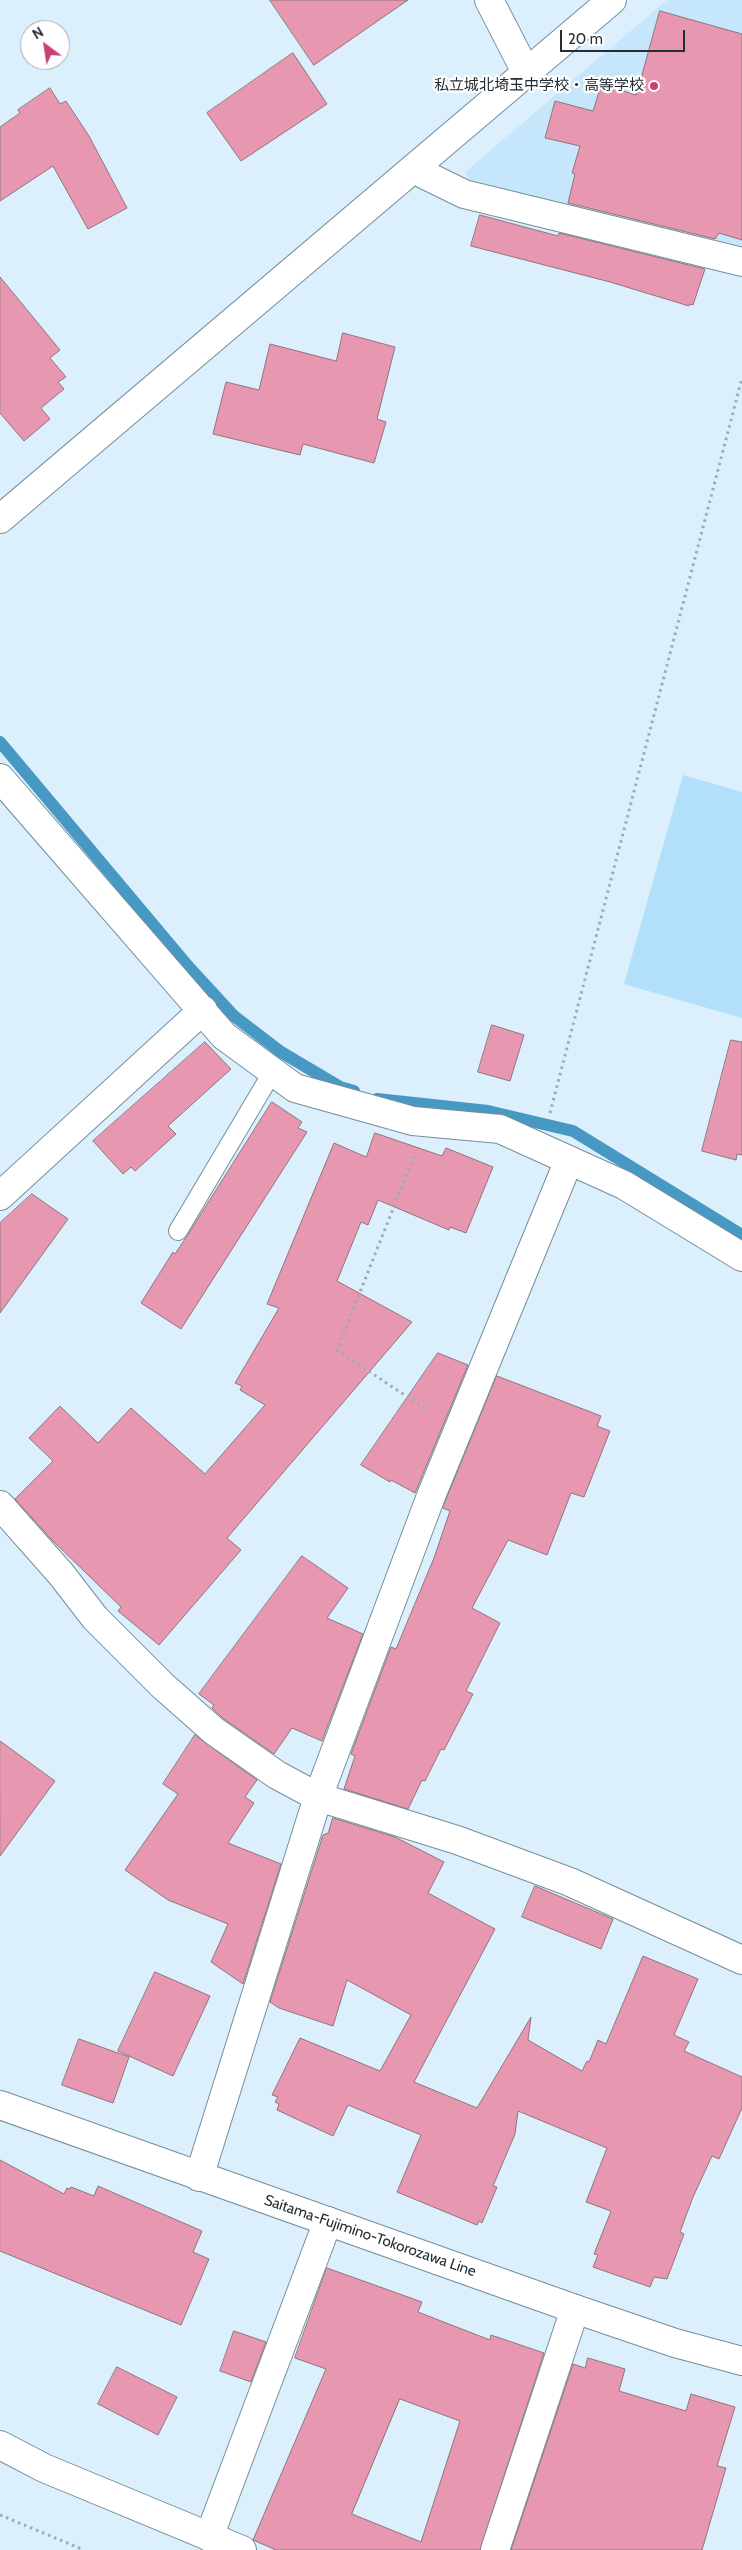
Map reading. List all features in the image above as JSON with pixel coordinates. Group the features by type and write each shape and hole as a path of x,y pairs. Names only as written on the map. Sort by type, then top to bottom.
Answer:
{"street":[{"path":"490,0 527,74"},
{"path":"0,519 612,0"},
{"path":"413,169 464,194 742,262"},
{"path":"0,778 224,1036 295,1088 413,1121 500,1129 624,1184 742,1258"},
{"path":"0,1196 203,1010"},
{"path":"199,2177 318,1798 458,1431 568,1160"},
{"path":"0,1505 61,1574 95,1618 163,1686 214,1731 277,1774 318,1798 458,1840 570,1882 742,1960"},
{"name":"Saitama-Fujimino-Tokorozawa Line","path":"0,2105 575,2309 675,2342 742,2361"},
{"path":"209,2537 328,2221"},
{"path":"495,2550 575,2309"},
{"path":"0,2444 44,2468 242,2550"}],"lane":[{"path":"178,1230 273,1071"}],"path":[{"path":"541,1148 742,378"},
{"path":"427,1123 337,1350 458,1431"},
{"path":"0,2515 84,2550"}],"shaded area":[{"name":"私立城北埼玉中学校・高等学校","path":"667,0 742,0 742,253 469,179 465,172"},
{"path":"683,775 742,792 742,1018 624,984"}],"building":[{"path":"270,0 408,0 314,65"},
{"name":"私立城北埼玉中学校・高等学校","path":"660,11 742,34 742,240 719,233 715,239 568,203 575,174 572,173 580,146 545,138 555,101 593,111 600,89 604,90 605,85 636,95"},
{"path":"293,53 327,104 241,161 207,113"},
{"path":"50,88 60,104 66,101 89,136 127,208 88,229 53,166 0,201 0,127 20,113 18,110"},
{"path":"480,215 558,236 559,233 705,269 693,305 690,304 689,306 610,282 471,246"},
{"path":"0,277 60,350 50,358 66,377 58,382 64,389 41,408 50,419 24,441 0,413"},
{"path":"343,333 395,347 377,419 386,422 374,463 303,444 300,455 213,434 226,382 259,390 270,344 336,361"},
{"path":"492,1025 524,1035 510,1081 478,1072"},
{"path":"731,1040 742,1042 742,1155 737,1154 736,1160 702,1151"},
{"path":"205,1042 231,1069 168,1126 176,1134 135,1171 131,1167 123,1174 93,1141"},
{"path":"272,1102 302,1122 298,1128 307,1132 181,1329 141,1303 173,1252 175,1254 187,1236"},
{"path":"375,1133 442,1156 446,1148 493,1167 466,1233 450,1227 449,1230 378,1200 368,1225 361,1222 337,1281 412,1322 227,1538 241,1550 159,1645 118,1611 121,1607 51,1539 15,1499 53,1461 29,1438 60,1406 98,1443 131,1408 205,1474 265,1405 240,1390 242,1386 235,1383 279,1308 267,1304 334,1143 366,1157"},
{"path":"32,1194 68,1219 0,1313 0,1223"},
{"path":"438,1353 468,1365 415,1493 391,1480 390,1482 361,1465"},
{"path":"497,1376 601,1416 597,1426 610,1431 584,1497 571,1493 547,1555 508,1540 472,1608 500,1623 466,1691 473,1694 444,1750 441,1749 425,1781 422,1780 408,1809 344,1789 355,1756 351,1754 391,1647 396,1649 434,1558 450,1511 443,1508"},
{"path":"302,1556 348,1588 327,1618 363,1634 322,1741 292,1728 274,1754 224,1719 212,1708 214,1705 199,1694"},
{"path":"195,1735 257,1780 245,1797 254,1803 228,1843 281,1864 243,1984 211,1962 228,1924 168,1900 125,1870 178,1794 163,1784"},
{"path":"0,1741 55,1781 0,1856"},
{"path":"333,1818 395,1837 444,1862 428,1893 495,1929 414,2082 477,2108 531,2017 528,2040 582,2071 587,2061 589,2062 598,2040 606,2044 643,1956 698,1979 674,2035 689,2042 684,2051 742,2077 742,2108 719,2159 712,2156 693,2197 680,2232 684,2234 667,2279 654,2277 650,2287 593,2267 598,2255 594,2254 611,2211 586,2202 607,2148 518,2111 515,2134 493,2186 497,2187 482,2223 479,2221 477,2225 397,2192 421,2135 348,2105 333,2136 277,2110 279,2104 275,2102 278,2097 272,2095 300,2038 380,2071 411,2015 347,1980 333,2026 279,2008 270,2002 323,1835 328,1833"},
{"path":"535,1886 613,1919 601,1949 522,1917"},
{"path":"155,1972 210,1996 173,2076 118,2051"},
{"path":"79,2039 129,2057 113,2103 62,2085"},
{"path":"0,2160 64,2194 67,2188 70,2189 71,2187 94,2196 98,2186 202,2231 193,2252 209,2259 181,2325 0,2251"},
{"path":"327,2268 422,2302 418,2312 490,2340 491,2335 544,2353 480,2550 276,2550 253,2540 326,2369 295,2358","holes":["400,2399 460,2421 421,2542 352,2514"]},
{"path":"234,2331 266,2342 251,2382 220,2371"},
{"path":"588,2358 625,2369 619,2391 686,2411 691,2394 735,2407 717,2466 726,2468 702,2550 511,2550 573,2364 585,2368"},
{"path":"117,2367 177,2397 158,2435 98,2404"}],"waterway":[{"path":"0,742 188,966 234,1016 281,1052 340,1087 354,1091"},
{"path":"377,1099 488,1111 573,1131 742,1235"}],"place":[{"name":"私立城北埼玉中学校・高等学校","path":"654,86"}]}
